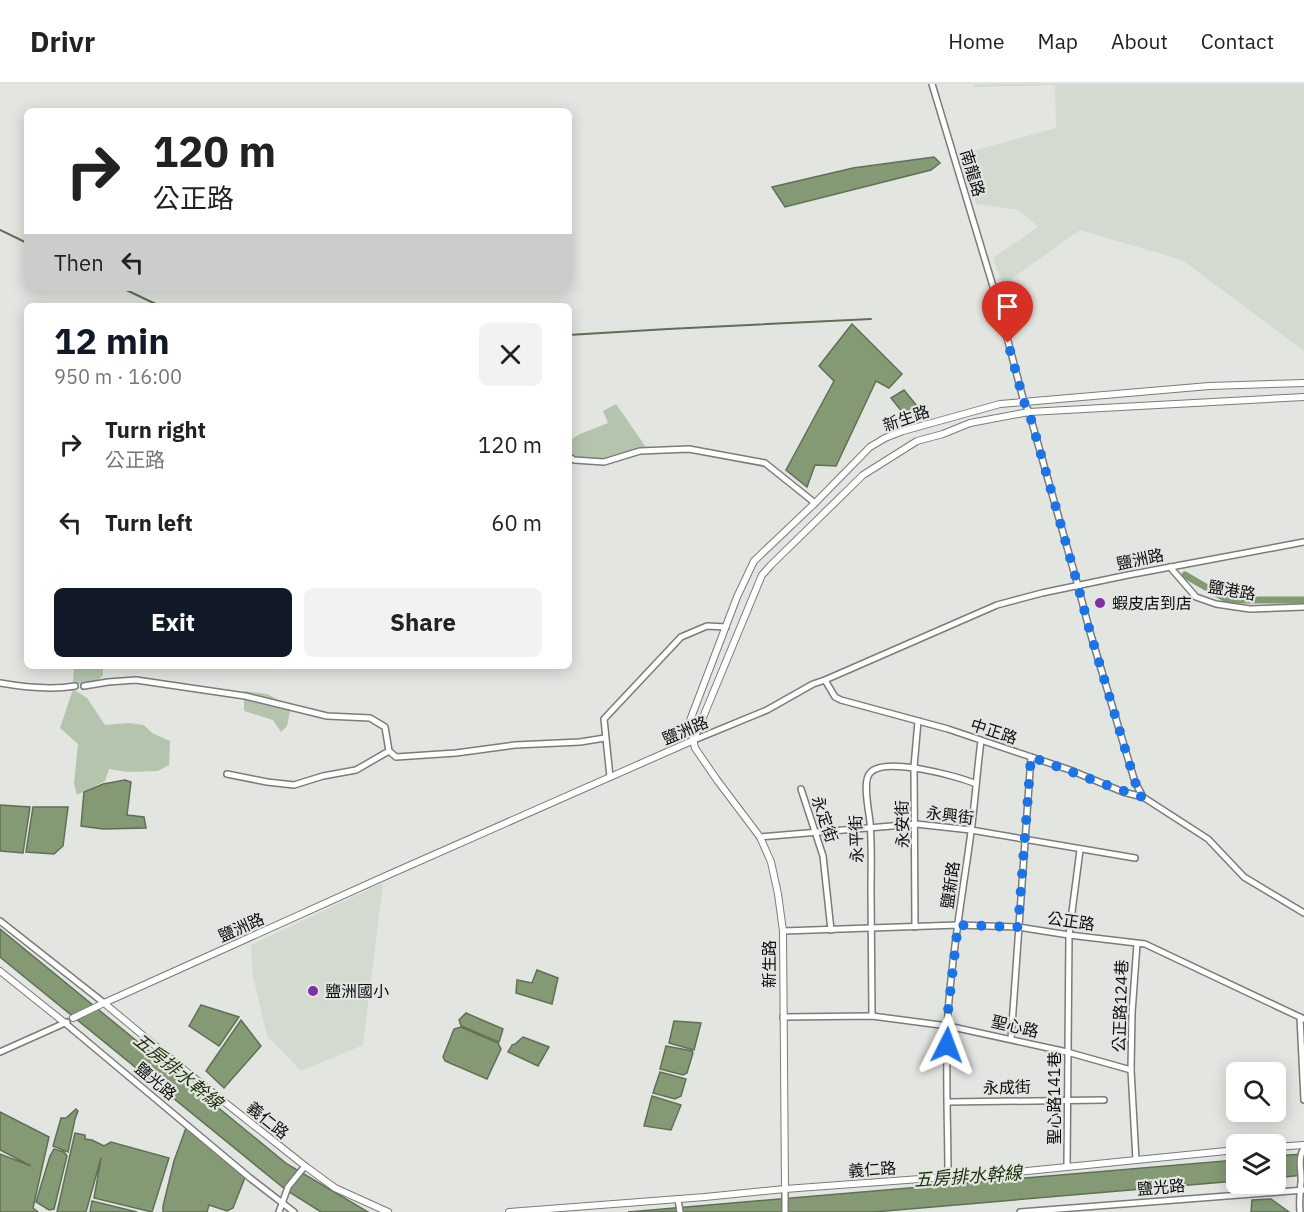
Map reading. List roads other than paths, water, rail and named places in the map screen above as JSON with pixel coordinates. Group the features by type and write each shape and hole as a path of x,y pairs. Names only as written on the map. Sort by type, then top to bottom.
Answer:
{"street":[{"name":"南龍路","path":"932,84 988,270 1024,402 1029,412 1090,632 1135,782 1143,797"},
{"name":"新生路","path":"785,1212 783,931 778,894 771,862 760,837 695,748 689,723 737,597 754,561 870,447 885,438 920,426 1000,404 1209,386 1304,383"},
{"name":"新生路","path":"694,740 762,575 863,474 917,441 944,434 970,423 1029,412 1304,397"},
{"path":"572,459 604,462 640,451 689,449 765,463 815,503"},
{"name":"鹽洲路","path":"74,1018 388,875 767,710 813,684 997,605 1042,593 1304,542"},
{"name":"鹽港路","path":"1170,567 1196,597 1216,604 1250,609 1304,607"},
{"path":"610,777 604,719 681,637 707,626 726,627"},
{"path":"84,686 108,681 136,680 245,696 327,716 370,718 386,727 389,751 396,757 605,738"},
{"name":"中正路","path":"825,680 836,697 841,700 948,729 1070,770 1123,792 1143,797 1208,839 1244,877 1304,913"},
{"path":"0,683 18,686 75,686"},
{"name":"永安街","path":"915,927 914,767 918,721"},
{"name":"鹽新路","path":"948,1177 946,1065 948,1026 981,741"},
{"path":"227,774 294,785 323,776 356,770 389,751"},
{"path":"1011,1038 1031,757"},
{"name":"永平街","path":"872,1016 870,828 867,776 879,767 914,767 961,778 976,784"},
{"name":"永定街","path":"801,789 824,856 831,930"},
{"name":"永興街","path":"760,837 916,824 971,830 1135,858"},
{"name":"聖心路141巷","path":"1067,1167 1069,935 1080,849"},
{"name":"義仁路","path":"0,921 104,1003 303,1168 335,1188 388,1212"},
{"name":"公正路","path":"783,931 958,925 1018,927 1145,944 1302,1018"},
{"name":"公正路124巷","path":"1136,1160 1131,1070 1137,944"},
{"name":"鹽光路","path":"0,971 294,1212"},
{"name":"聖心路","path":"783,1017 872,1016 948,1026 1011,1038 1131,1070"},
{"path":"0,1052 74,1018"},
{"path":"1302,1018 1304,1100"},
{"name":"永成街","path":"948,1102 1104,1100"},
{"path":"1286,1147 1304,1146 1300,1154 1302,1190 1299,1212"},
{"name":"義仁路","path":"509,1212 679,1201 784,1189 1027,1171 1226,1151"},
{"path":"279,1212 288,1187 303,1168"},
{"name":"鹽光路","path":"1020,1212 1302,1190"},
{"path":"679,1201 680,1212"}],"waterway":[{"path":"0,230 24,242"},
{"path":"128,291 154,303"},
{"path":"572,335 871,319"},
{"path":"1185,575 1228,600 1304,600"}],"place":[{"name":"蝦皮店到店","path":"1100,603"},
{"name":"鹽洲國小","path":"313,991"}],"water label":[{"name":"五房排水幹線","path":"178,1071"},
{"name":"五房排水幹線","path":"968,1176"}]}
